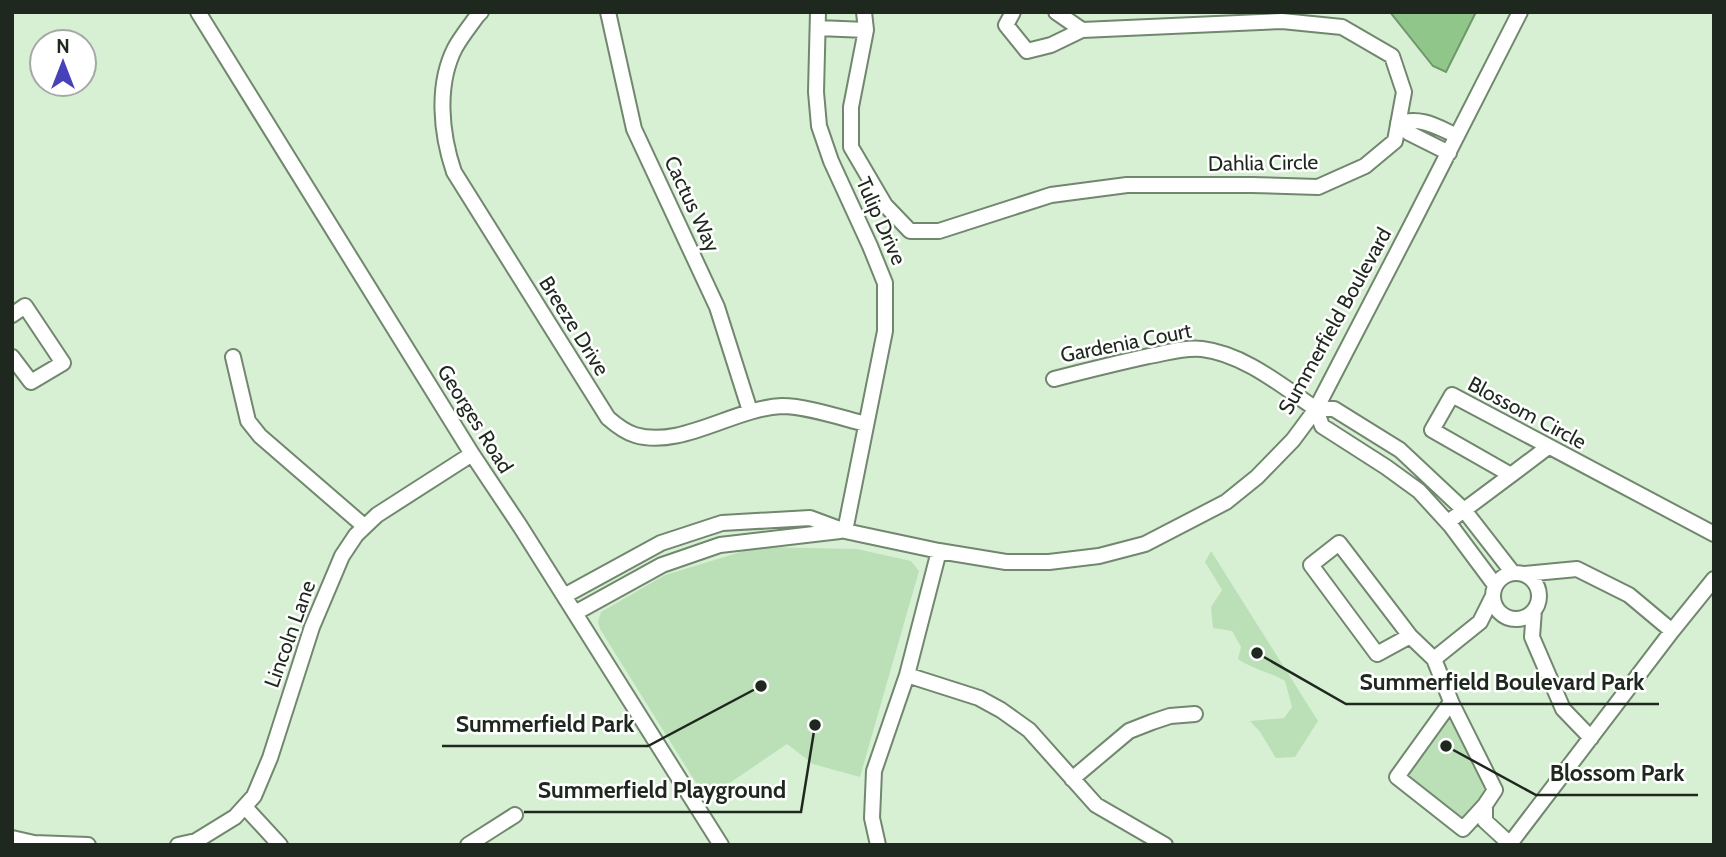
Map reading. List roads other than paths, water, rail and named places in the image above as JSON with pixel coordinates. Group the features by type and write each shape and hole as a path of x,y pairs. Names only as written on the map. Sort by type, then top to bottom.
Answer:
{"street":[{"name":"Georges Road","path":"198,12 472,454 721,845"},
{"name":"Breeze Drive","path":"481,12 455,49 446,75 443,108 447,153 454,172 608,418 635,435 664,438 750,411 783,406 866,424"},
{"name":"Cactus Way","path":"608,12 634,129 717,307 750,411"},
{"name":"Tulip Drive","path":"818,12 816,92 819,126 831,161 885,283 885,331 845,531"},
{"name":"Dahlia Circle","path":"864,12 866,30 851,107 851,146 885,205 910,231 939,231 1051,195 1127,185 1318,187 1365,166 1395,141 1404,92 1392,56 1342,27 1282,22 1082,30"},
{"path":"1013,12 1006,25 1027,51 1051,45 1082,30 1056,12"},
{"name":"Summerfield Boulevard","path":"564,596 661,543 722,523 810,518 845,531 939,551 1006,562 1049,562 1100,556 1146,544 1226,502 1257,477 1293,440 1316,409 1520,12"},
{"path":"818,28 866,30"},
{"path":"1398,123 1424,121 1457,136"},
{"path":"1398,123 1409,133 1449,153"},
{"path":"12,314 25,306 63,363 31,382 12,357"},
{"name":"Gardenia Court","path":"1054,379 1178,350 1200,348 1244,362 1316,409"},
{"path":"233,357 248,421 260,436 364,526"},
{"name":"Blossom Circle","path":"1511,475 1432,430 1452,395 1714,534"},
{"path":"1539,592 1532,579 1519,574 1464,510 1400,450 1334,409 1316,409 1322,426 1419,491 1448,522 1494,592 1497,610 1532,637 1563,709 1591,738"},
{"path":"1448,522 1548,447"},
{"name":"Lincoln Lane","path":"178,845 195,841 215,830 235,817 254,796 270,758 312,627 342,556 356,535 377,516 472,454"},
{"name":"Summerfield Boulevard","path":"575,614 662,565 720,545 845,531"},
{"path":"1410,636 1377,654 1311,565 1339,543 1410,636 1434,659 1452,704 1494,790 1463,829 1397,777 1451,702 1452,704"},
{"path":"878,845 872,818 874,771 907,675 939,551"},
{"path":"1434,659 1480,622 1500,579 1519,574 1577,569 1629,595 1672,631"},
{"path":"1480,622 1527,617 1538,604 1539,592 1553,571"},
{"path":"1485,804 1485,821 1510,844 1714,579"},
{"path":"1532,637 1534,610"},
{"path":"907,675 979,698 1001,710 1030,730 1096,805 1165,845"},
{"path":"1072,779 1129,731 1170,716 1195,714"},
{"path":"245,807 279,845"},
{"path":"468,845 515,815"},
{"path":"12,838 34,843 88,845"}],"place":[{"name":"Summerfield Boulevard Park","path":"1257,653"},
{"name":"Summerfield Park","path":"761,686"},
{"name":"Summerfield Playground","path":"815,725"},
{"name":"Blossom Park","path":"1446,746"}]}
